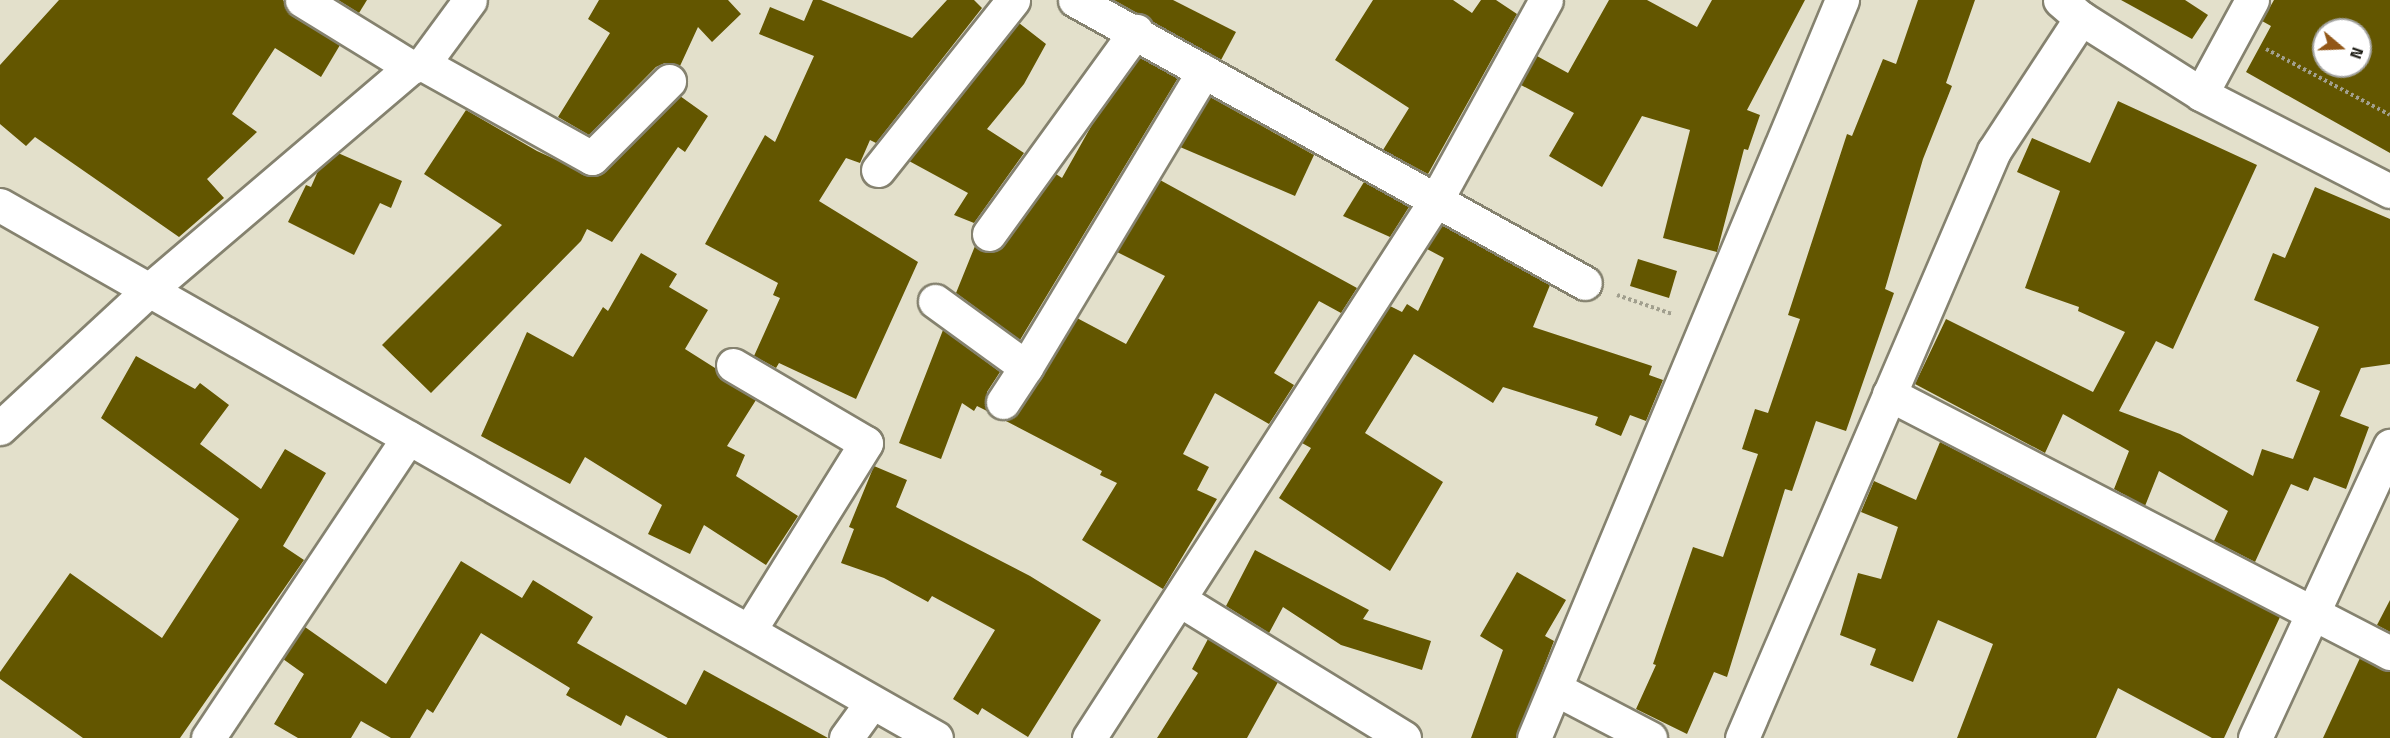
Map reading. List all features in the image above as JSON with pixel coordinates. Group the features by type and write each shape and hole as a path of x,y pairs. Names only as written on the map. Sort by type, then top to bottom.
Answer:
{"street":[{"path":"302,0 417,66 592,158 669,81"},
{"path":"0,428 149,290 417,66 470,0"},
{"path":"878,170 1013,0"},
{"path":"1075,0 1585,283"},
{"path":"1534,738 1842,0"},
{"path":"2201,94 2252,0"},
{"path":"1089,738 1436,200 1544,1"},
{"path":"1742,738 1994,151 2071,9 2201,94 2390,191"},
{"path":"989,234 1136,32"},
{"path":"1003,402 1204,71"},
{"path":"0,205 936,738"},
{"path":"935,301 1026,367"},
{"path":"732,365 866,443 749,631"},
{"path":"1889,394 2390,653"},
{"path":"208,738 408,438"},
{"path":"2255,738 2390,446"},
{"path":"1180,600 1404,738"},
{"path":"1556,689 1650,738"},
{"path":"846,738 872,702"}],"path":[{"path":"2233,32 2390,116"},
{"path":"1585,283 1706,326"}],"building":[{"path":"59,0 283,0 292,16 340,45 321,77 275,48 232,114 257,132 207,179 224,198 179,237 35,137 26,146 0,124 0,65"},
{"path":"338,0 367,0 359,13"},
{"path":"599,0 728,0 741,14 712,42 698,27 680,66 665,63 656,67 589,135 558,117 610,33 588,19"},
{"path":"813,0 821,0 912,38 947,0 974,0 982,8 876,143 870,140 860,163 846,158 819,201 918,262 856,399 779,363 776,368 754,356 780,298 773,295 778,283 705,244 765,135 775,142 814,56 759,34 770,7 804,21"},
{"path":"1114,0 1173,0 1236,32 1221,60"},
{"path":"1373,0 1453,0 1472,13 1481,0 1496,0 1517,14 1428,174 1383,150 1409,108 1335,60"},
{"path":"1609,0 1647,0 1697,27 1712,0 1805,0 1747,110 1760,115 1748,150 1744,149 1717,252 1663,238 1690,130 1642,116 1602,187 1549,156 1574,113 1521,85 1537,56 1568,73"},
{"path":"1918,0 1975,0 1946,83 1952,86 1923,159 1885,289 1894,293 1846,431 1816,421 1792,491 1785,489 1727,677 1714,672 1687,734 1636,709 1656,665 1653,664 1693,547 1723,557 1758,454 1742,449 1755,409 1768,413 1800,319 1788,315 1847,134 1852,136 1883,59 1896,64"},
{"path":"2121,0 2185,0 2208,15 2192,39"},
{"path":"2274,0 2390,0 2390,153 2246,72 2271,26 2262,21"},
{"path":"1019,23 1046,44 1024,84 987,129 1024,153 974,223 954,215 968,193 909,161"},
{"path":"1140,57 1178,78 1020,340 956,293 975,246 988,253 1004,245 1056,174 1062,178 1093,123"},
{"path":"680,96 708,116 685,152 678,147 612,242 587,229 581,241 431,393 382,345 502,225 424,174 466,110 537,151 594,177 605,171"},
{"path":"1210,97 1314,155 1295,196 1180,147"},
{"path":"2118,101 2257,165 2173,349 2156,341 2119,411 2180,434 2253,476 2262,449 2293,459 2320,391 2296,381 2319,327 2254,300 2273,253 2285,258 2315,187 2390,219 2390,364 2361,368 2340,416 2369,427 2346,489 2314,477 2308,491 2291,484 2255,562 2214,541 2228,511 2159,471 2145,506 2114,489 2129,451 2063,414 2045,453 1915,384 1946,319 2093,392 2125,332 2078,311 2079,307 2025,288 2060,191 2017,172 2032,138 2090,163"},
{"path":"338,153 402,181 391,208 380,203 354,255 288,222 306,185 311,187 318,171"},
{"path":"1160,180 1357,288 1341,313 1319,301 1274,373 1294,385 1269,424 1215,393 1183,454 1209,467 1197,490 1217,499 1163,589 1082,540 1117,483 1100,475 1102,471 1004,420 1019,412 1077,318 1126,344 1165,276 1117,252"},
{"path":"1364,182 1409,207 1390,237 1343,216"},
{"path":"1442,225 1550,285 1533,327 1652,366 1649,375 1663,380 1646,421 1630,415 1621,436 1595,425 1598,417 1503,387 1493,403 1414,354 1365,433 1443,482 1390,571 1279,498 1311,448 1302,443 1390,306 1402,312 1407,304 1418,311 1444,258 1427,249"},
{"path":"641,253 677,274 669,287 708,310 685,349 715,368 724,381 756,400 727,446 745,455 736,476 798,516 766,565 704,525 690,554 648,534 662,505 585,457 570,484 481,436 527,332 573,357 603,307 608,311"},
{"path":"1638,259 1677,271 1669,298 1630,286"},
{"path":"943,330 1000,372 987,392 987,411 977,406 974,411 962,403 941,459 899,443"},
{"path":"136,356 195,389 200,383 229,405 200,444 261,489 285,449 326,473 283,546 304,560 180,738 83,738 0,679 0,672 70,573 162,638 239,519 101,418"},
{"path":"1940,442 2280,617 2224,738 2212,738 2118,688 2096,738 1957,738 1993,644 1938,620 1913,682 1870,665 1876,649 1840,635 1858,573 1881,579 1898,527 1861,512 1874,481 1916,500"},
{"path":"874,466 907,480 896,507 1030,576 1101,620 1028,737 982,708 978,715 953,699 995,630 932,596 928,602 884,578 841,563 854,529 849,527"},
{"path":"1255,550 1369,610 1363,619 1431,641 1422,670 1341,645 1283,607 1269,633 1226,606"},
{"path":"461,561 522,598 533,580 593,617 577,643 686,705 704,670 828,738 668,738 626,715 621,726 566,695 570,688 481,633 433,713 427,709 410,738 391,738 361,721 351,738 298,738 274,724 304,674 283,659 305,627 386,684"},
{"path":"1517,572 1566,600 1545,636 1554,641 1516,738 1471,738 1503,650 1480,636"},
{"path":"2390,600 2390,632 2377,625"},
{"path":"1208,639 1278,682 1247,738 1157,738 1198,673 1192,669"},
{"path":"2360,658 2390,672 2390,738 2323,738"}]}
